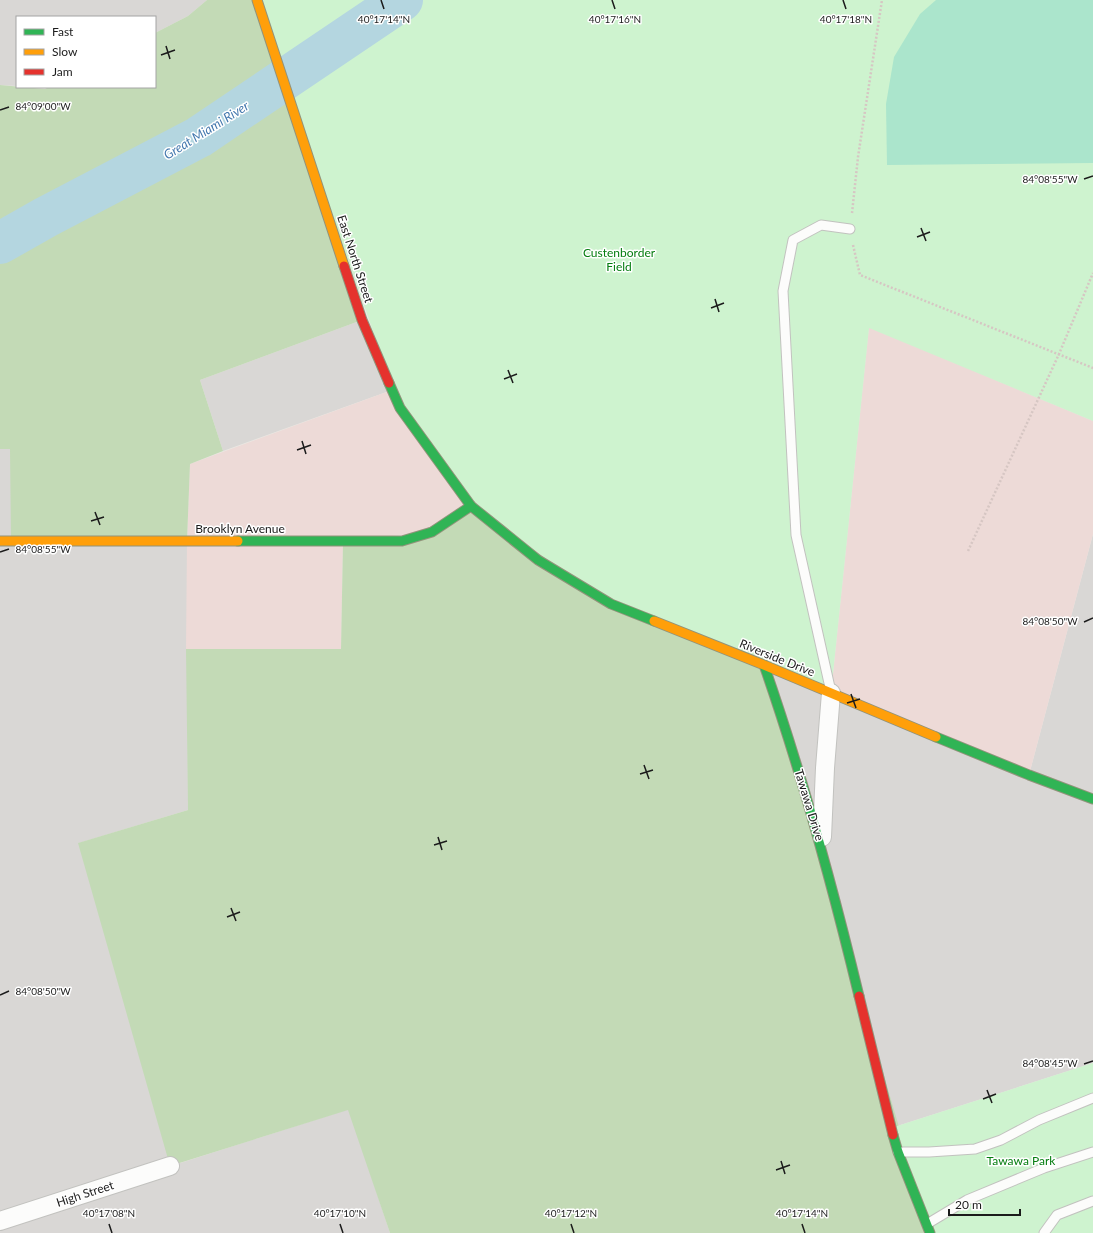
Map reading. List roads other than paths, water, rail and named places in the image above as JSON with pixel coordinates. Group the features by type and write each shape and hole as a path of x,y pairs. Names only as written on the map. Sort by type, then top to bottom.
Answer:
{"main road":[{"name":"East North Street","path":"257,0 362,320 400,408 471,506"},
{"name":"Riverside Drive","path":"471,506 538,560 611,604 764,665 1029,775 1093,799"},
{"name":"Brooklyn Avenue","path":"0,541 402,541 432,532 471,506"},
{"name":"Tawawa Drive","path":"764,665 776,698 822,846"},
{"path":"822,846 891,1128 898,1152 930,1233"}],"street":[{"name":"Tawawa Drive","path":"822,846 825,768 831,693"},
{"name":"High Street","path":"0,1221 170,1166"}],"lane":[{"path":"831,693 796,535 783,291 793,240 822,225 850,229"},
{"path":"898,1152 929,1152 975,1149 1001,1140 1039,1120 1093,1098"},
{"path":"927,1224 974,1197 1044,1168 1093,1152"},
{"path":"1044,1233 1057,1214 1093,1201"}],"waterway":[{"name":"Great Miami River","path":"0,243 46,217 199,137 402,0"}],"park label":[{"name":"Custenborder Field","path":"619,260"},
{"name":"Tawawa Park","path":"1021,1161"}]}
